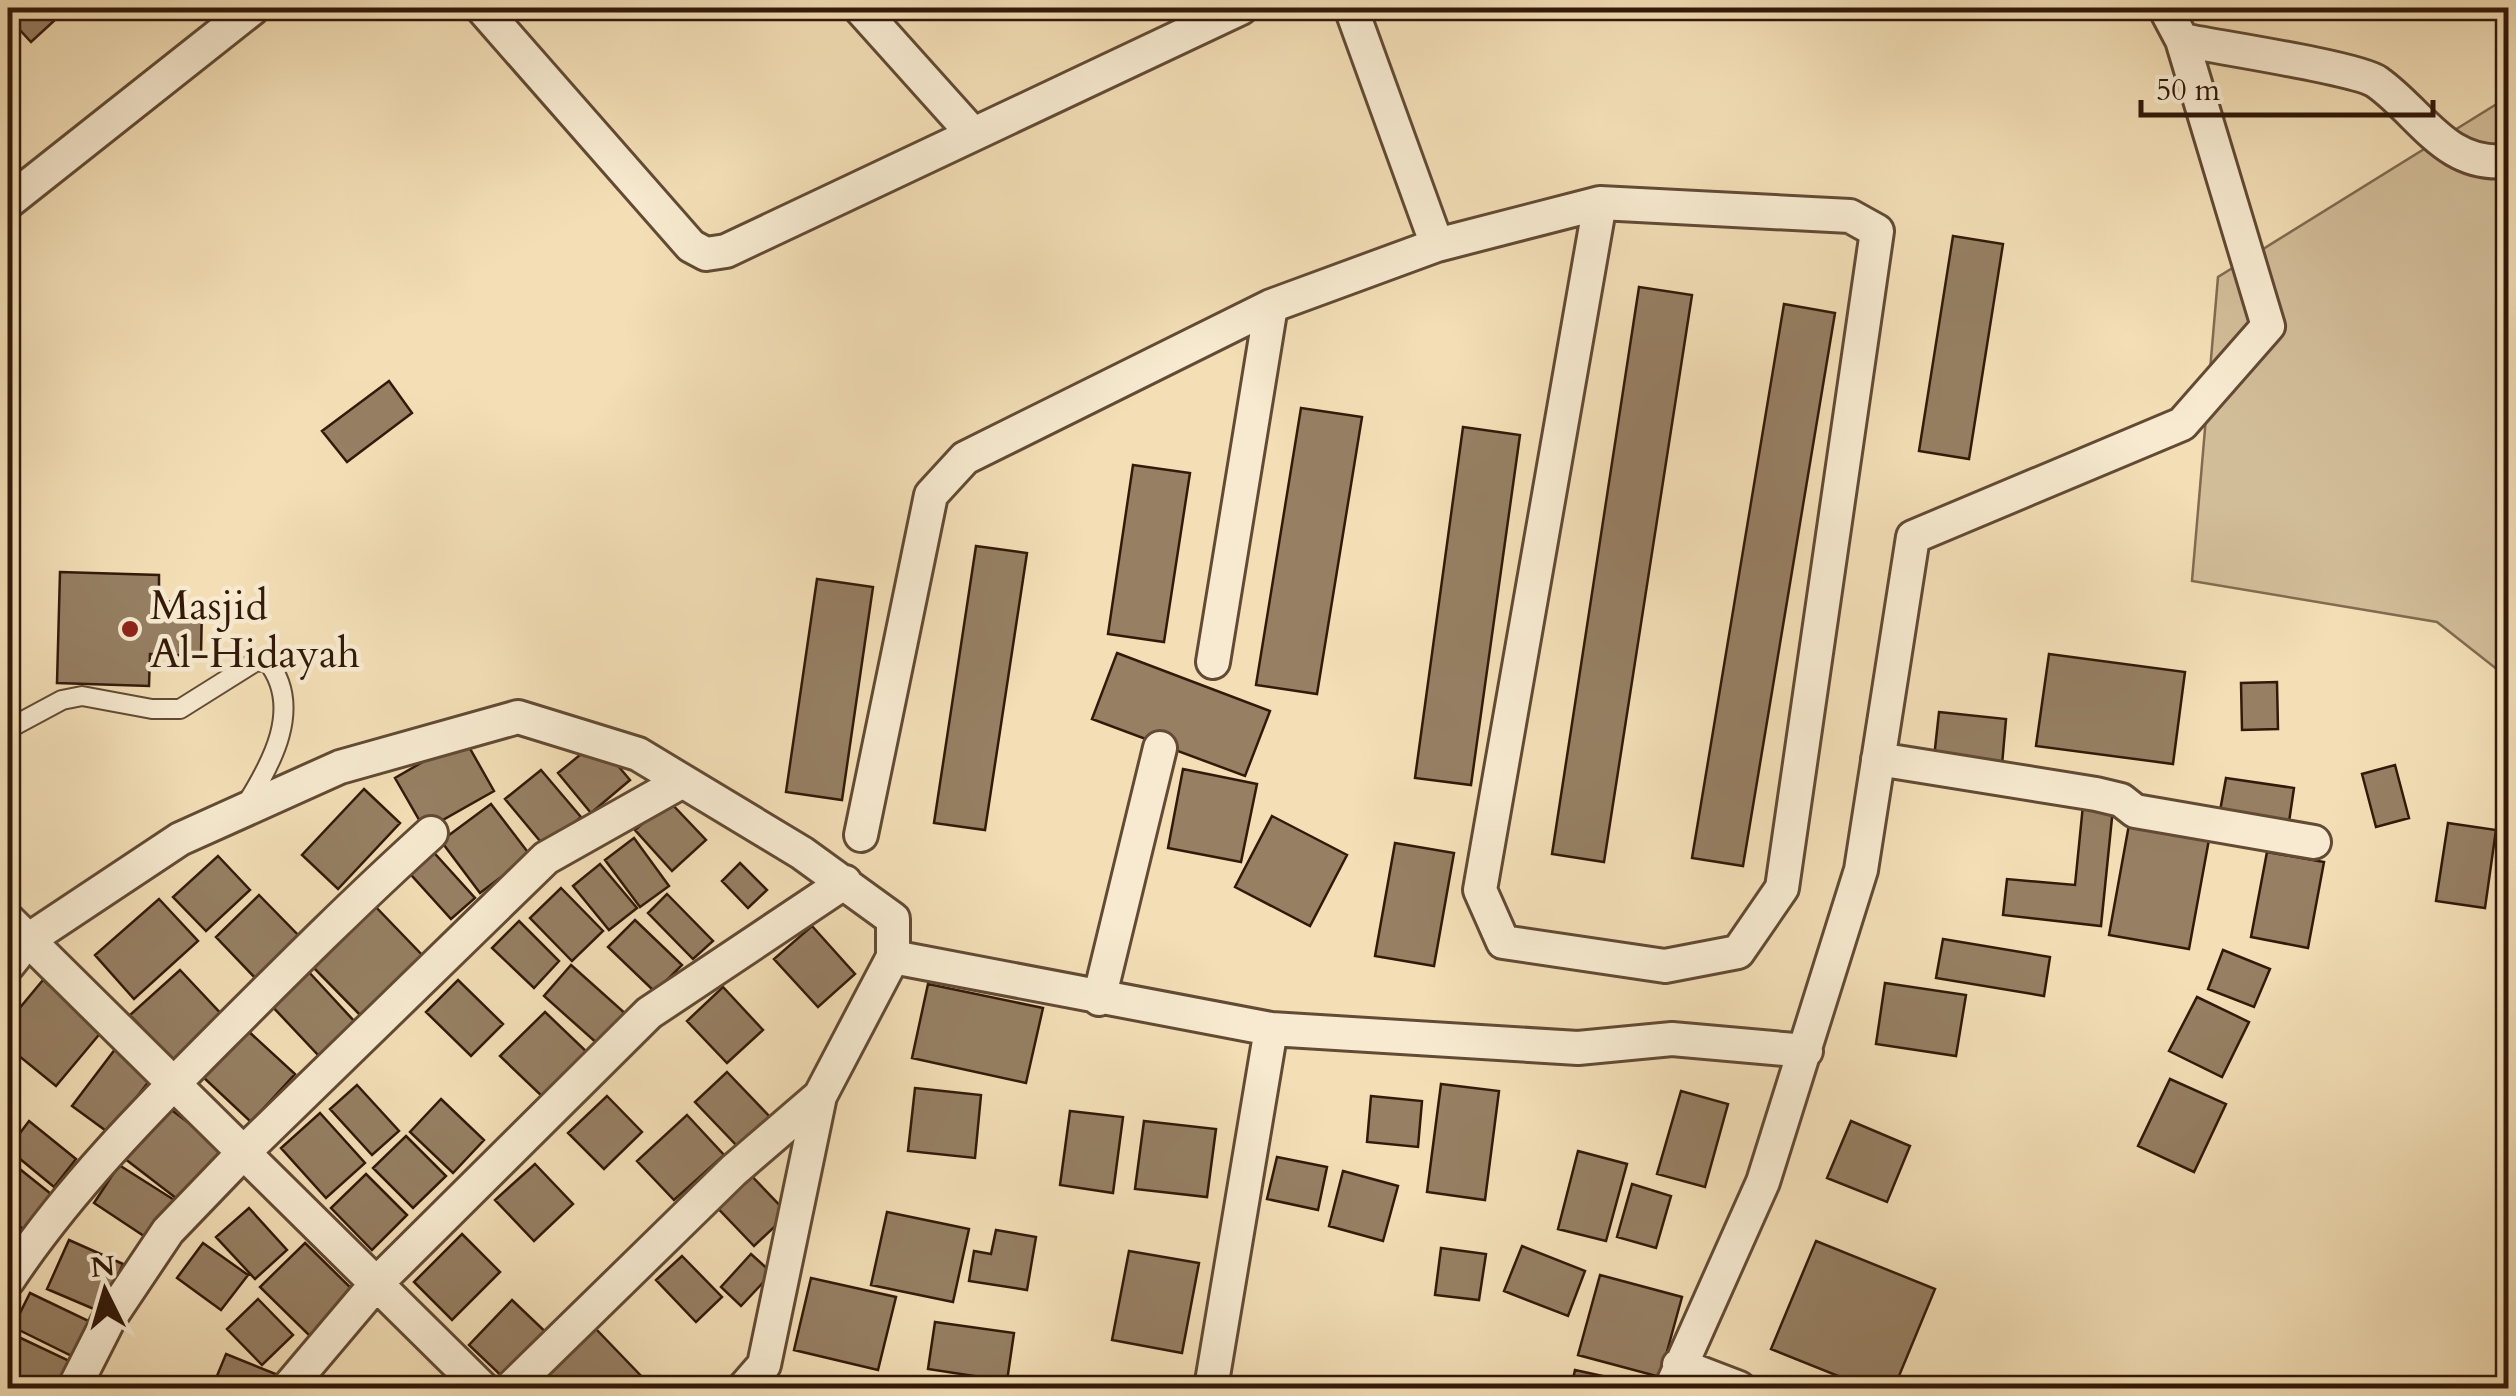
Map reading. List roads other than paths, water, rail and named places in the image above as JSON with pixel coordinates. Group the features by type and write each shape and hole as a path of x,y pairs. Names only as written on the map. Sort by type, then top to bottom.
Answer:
{"street":[{"path":"8,202 254,8"},
{"path":"482,8 691,246 706,254 726,251 1241,8"},
{"path":"860,8 973,134"},
{"path":"1352,8 1400,153 1437,245"},
{"path":"1740,1388 1675,1377 1763,1182 1862,870 1913,536 2182,424 2268,326 2182,40 2165,8"},
{"path":"2182,40 2374,80 2450,146 2480,164 2508,161"},
{"path":"861,834 931,495 965,458 1272,306 1437,245 1600,204 1850,216 1877,232 1782,888 1738,952 1665,966 1502,942 1480,890 1600,204"},
{"path":"1213,662 1272,306"},
{"path":"482,1388 174,1084 14,942 180,840 340,768 518,717 638,754 844,882 893,919 894,957 820,1096 764,1365 744,1388"},
{"path":"1099,1000 1160,748"},
{"path":"1878,758 2096,794 2121,800 2135,811 2314,842"},
{"path":"74,1388 109,1319 168,1231 243,1153 546,858 680,782"},
{"path":"8,1280 88,1175 174,1084 359,898 431,833"},
{"path":"288,1388 376,1284 648,1013 844,882"},
{"path":"894,957 1099,1000 1271,1029 1578,1048 1672,1040 1806,1051"},
{"path":"1211,1388 1271,1029"},
{"path":"510,1388 734,1170 820,1096"}],"lane":[{"path":"8,729 62,700 82,696 180,709 255,662 267,661 276,672 283,720 274,759 239,815"}],"place":[{"name":"Masjid Al-Hidayah","path":"130,629"}]}
